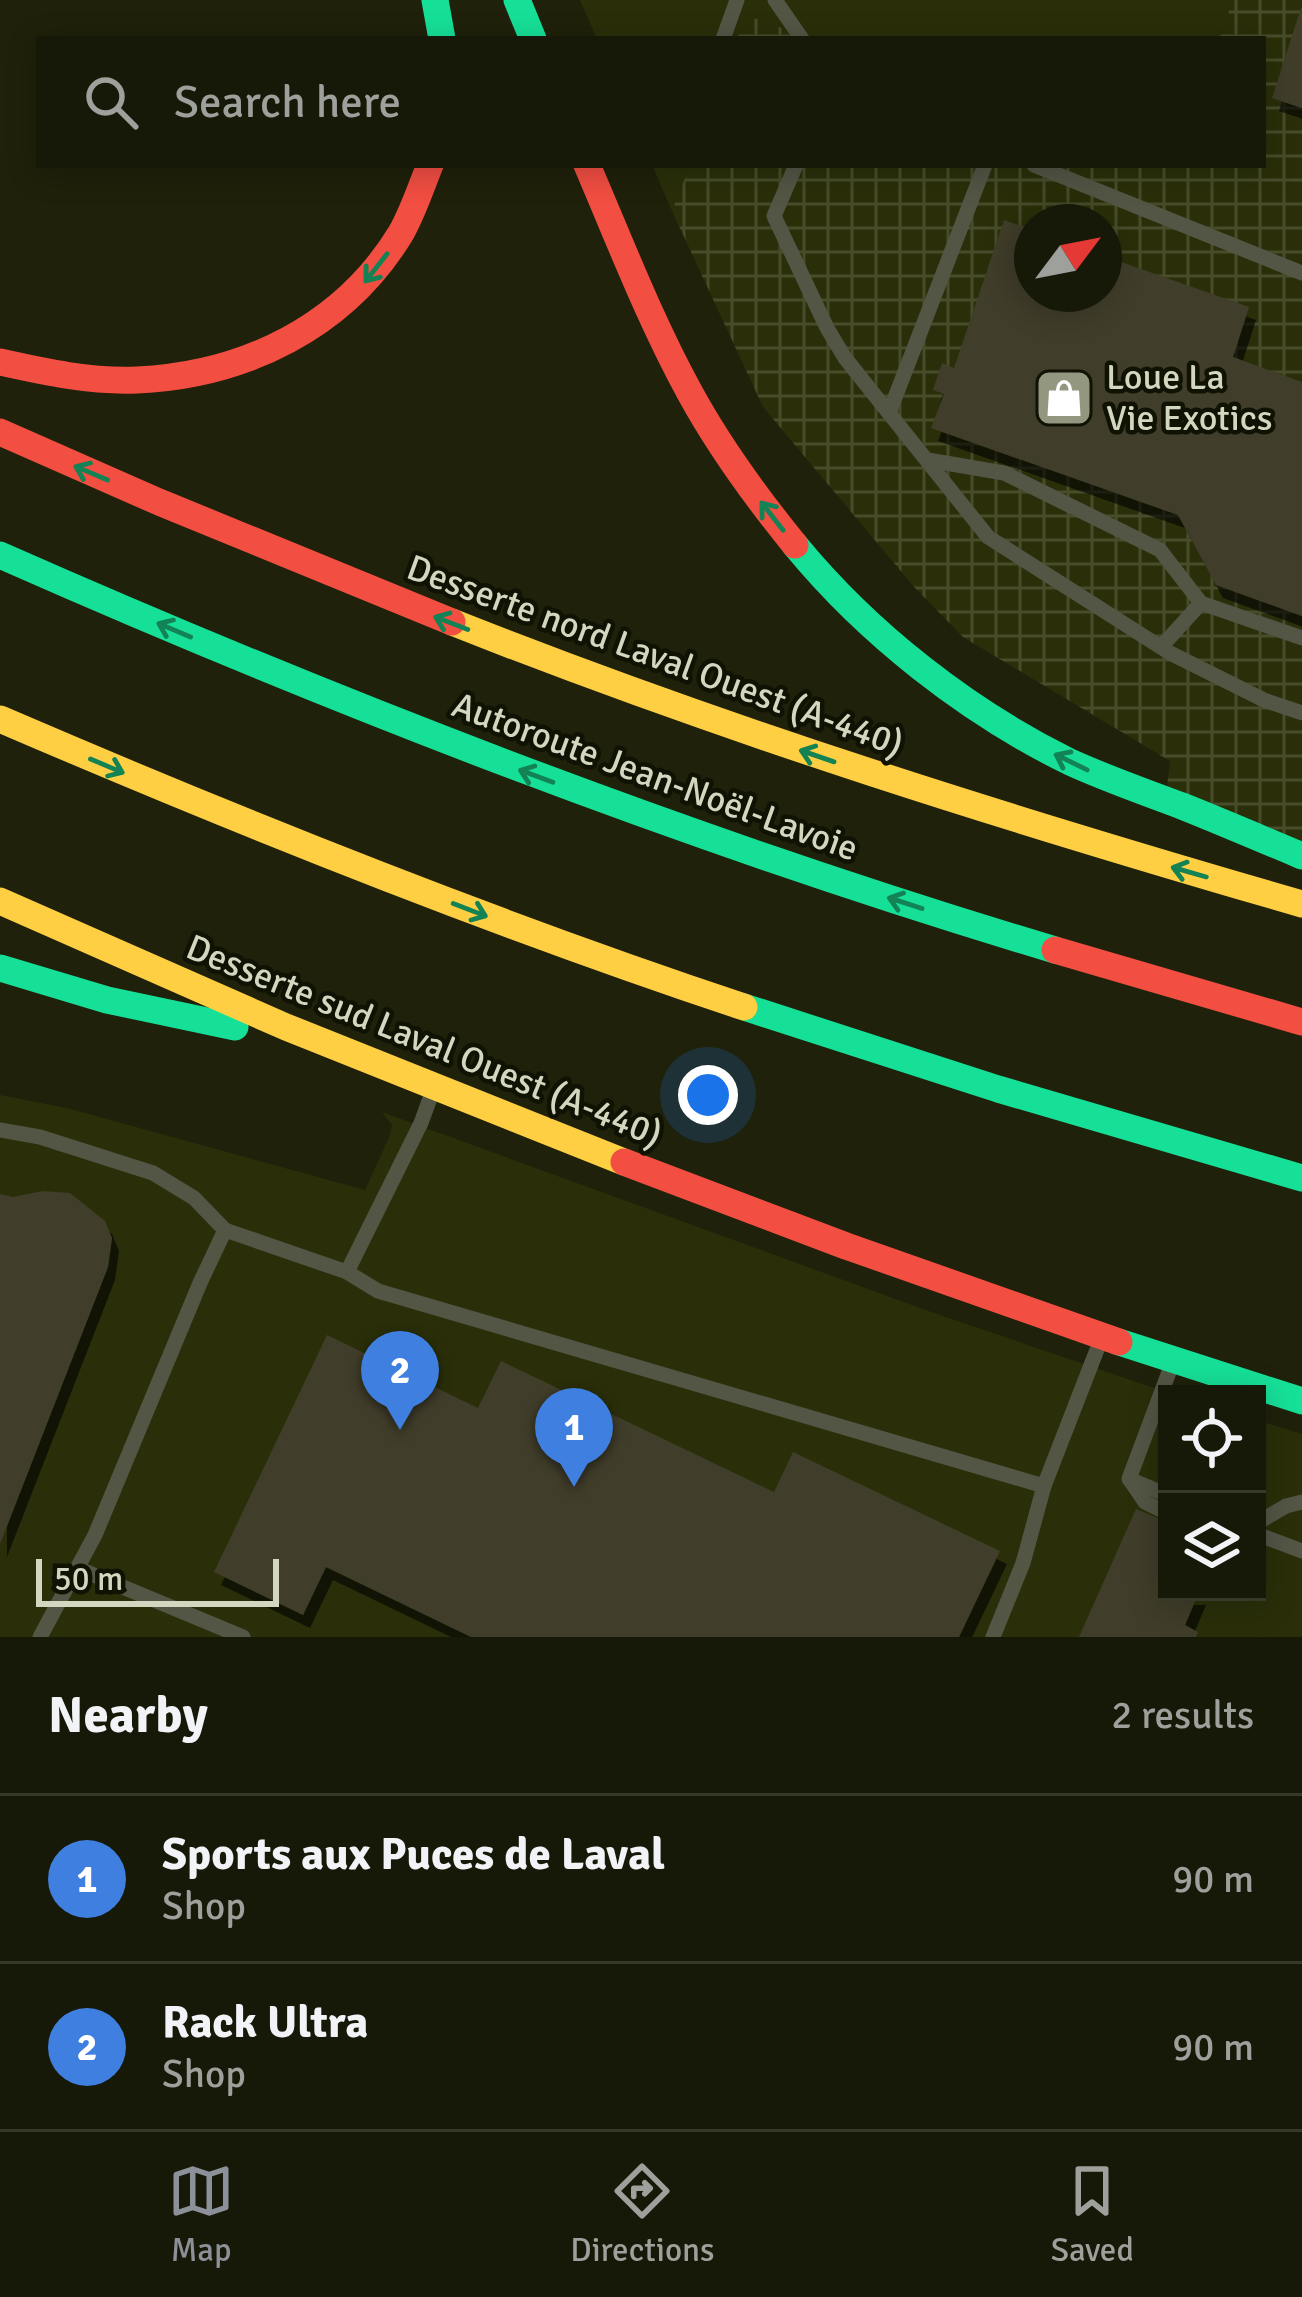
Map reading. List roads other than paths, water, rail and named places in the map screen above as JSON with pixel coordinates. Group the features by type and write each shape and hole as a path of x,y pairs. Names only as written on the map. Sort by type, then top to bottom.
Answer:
{"main road":[{"path":"434,0 441,36"},
{"path":"517,0 532,36"},
{"path":"0,362 86,379 158,381 206,374 263,355 311,329 372,275 405,226 429,168"},
{"path":"588,168 646,304 714,435 778,525 853,607 953,690 1052,752 1124,786 1302,856"},
{"name":"Desserte nord Laval Ouest (A-440)","path":"0,433 285,556 590,676 910,786 1302,904"},
{"name":"Autoroute Jean-Noël-Lavoie","path":"0,555 404,726 650,818 942,916 1302,1022"},
{"path":"0,719 334,859 616,963 940,1070 1302,1178"},
{"name":"Desserte sud Laval Ouest (A-440)","path":"0,902 328,1047 857,1252 1302,1401"},
{"path":"0,968 107,1000 328,1047"}],"lane":[{"path":"723,36 737,0"},
{"path":"775,0 800,36"},
{"path":"795,168 774,215 827,328 845,358 988,536 1161,647 1264,700 1302,713"},
{"path":"889,413 984,168"},
{"path":"1041,168 1302,273"},
{"path":"928,460 1004,473 1160,550 1201,603 1302,638"},
{"path":"1161,647 1201,603"},
{"path":"347,1272 421,1124 434,1088"},
{"path":"0,1130 40,1137 153,1173 194,1198 225,1230 347,1272 378,1291 1044,1486"},
{"path":"40,1637 95,1535 225,1230"},
{"path":"993,1637 1023,1563 1044,1486 1102,1337"},
{"path":"1129,1479 1173,1361"},
{"path":"1129,1479 1162,1493"},
{"path":"1129,1479 1144,1502 1158,1509"},
{"path":"1266,1518 1302,1502"},
{"path":"1266,1537 1302,1551"},
{"path":"77,1568 243,1637"}],"place":[{"name":"Loue La Vie Exotics","path":"1064,398"},
{"name":"Rack Ultra","path":"400,1430"},
{"name":"Sports aux Puces de Laval","path":"574,1487"}]}
